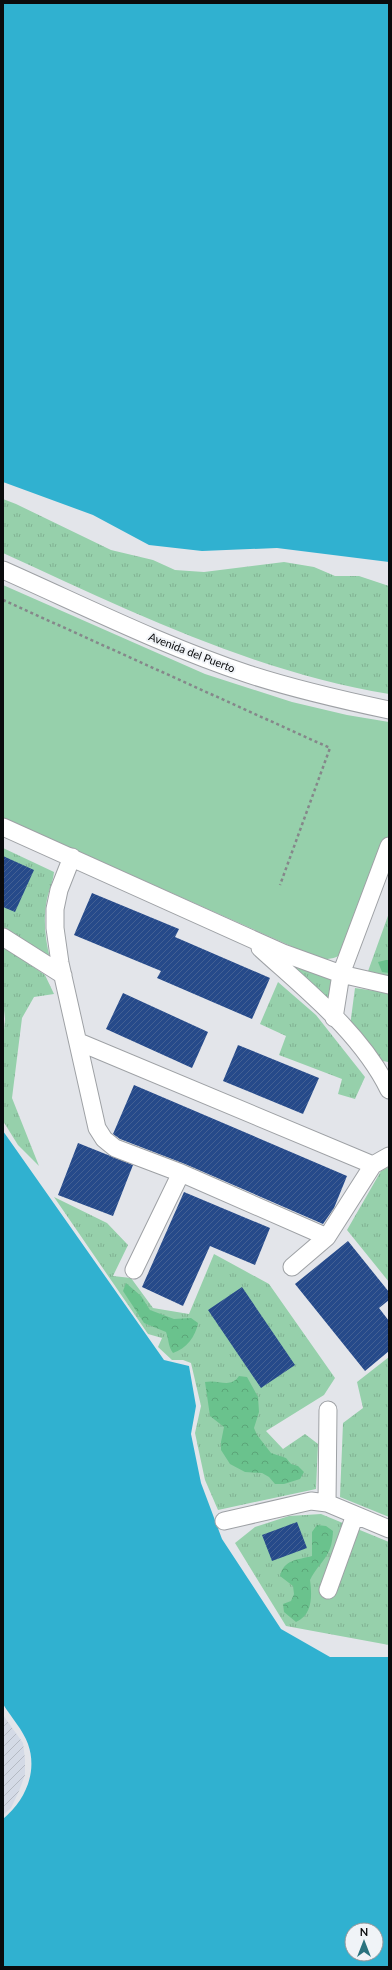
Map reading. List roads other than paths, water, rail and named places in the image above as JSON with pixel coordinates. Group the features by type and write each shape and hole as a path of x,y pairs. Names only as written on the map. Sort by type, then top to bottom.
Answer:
{"street":[{"name":"Avenida del Puerto","path":"3,570 161,641 248,674 334,699 389,710"},
{"path":"3,827 72,857 251,940 340,974 389,984"},
{"path":"334,1018 340,974 389,846"},
{"path":"72,857 59,890 55,909 55,928 63,976 79,1042 97,1128 104,1139 114,1148 181,1173 327,1236"},
{"path":"3,937 63,976"},
{"path":"251,940 334,1018 379,1070 389,1090"},
{"path":"79,1042 373,1165"},
{"path":"292,1267 327,1236 373,1165 389,1156"},
{"path":"134,1270 181,1173"},
{"path":"327,1502 328,1410"},
{"path":"224,1522 311,1501 327,1502 389,1529"},
{"path":"328,1590 355,1515"}],"water":[{"path":"3,3 389,3 389,562 277,548 202,551 149,545 93,515 3,482"},
{"path":"3,1131 164,1360 189,1366 196,1406 191,1434 201,1483 222,1539 281,1629 330,1657 389,1657 389,1967 3,1967 3,1819 18,1804 23,1795 28,1785 31,1765 31,1755 28,1744 3,1704"}]}
